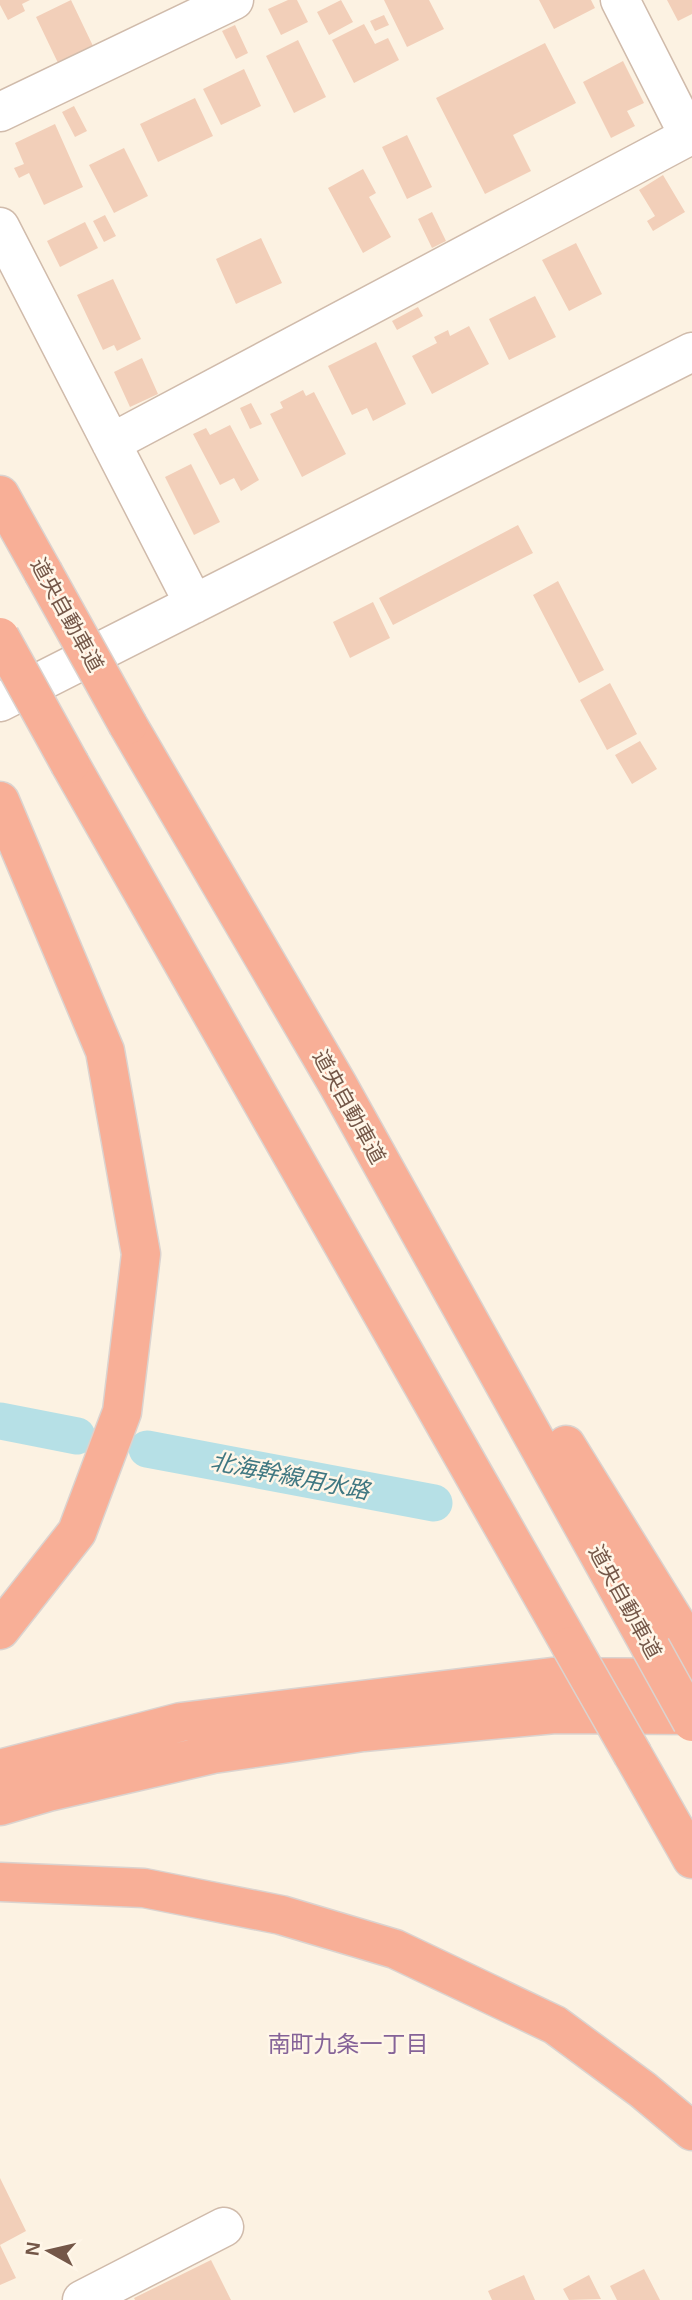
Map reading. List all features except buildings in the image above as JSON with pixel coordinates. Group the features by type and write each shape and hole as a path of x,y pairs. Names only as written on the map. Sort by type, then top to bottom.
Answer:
{"highway":[{"name":"道央自動車道","path":"0,495 128,724 338,1085 692,1721"},
{"path":"0,636 70,764 692,1859"},
{"path":"0,801 105,1051 141,1254 122,1412 77,1532 0,1630"},
{"path":"338,1085 472,1290 692,1649"},
{"path":"0,1769 181,1722 552,1677 692,1678"},
{"path":"0,1806 48,1792 213,1754 363,1732 555,1714 692,1715"},
{"path":"0,1882 144,1888 281,1914 395,1949 555,2025 643,2090 692,2131"}],"street":[{"path":"0,112 234,0"},
{"path":"111,443 689,136 620,0"},
{"path":"0,227 194,604"},
{"path":"0,702 692,352"},
{"path":"82,2300 224,2227"}],"waterway":[{"name":"北海幹線用水路","path":"0,1421 77,1436"},
{"name":"北海幹線用水路","path":"147,1449 434,1503"}],"district":[{"name":"南町九条一丁目","path":"348,2044"}]}
